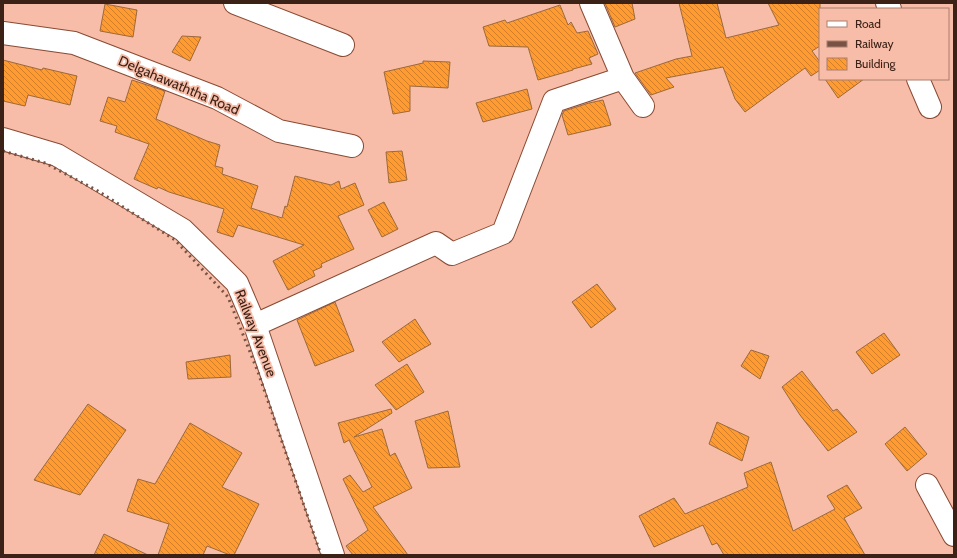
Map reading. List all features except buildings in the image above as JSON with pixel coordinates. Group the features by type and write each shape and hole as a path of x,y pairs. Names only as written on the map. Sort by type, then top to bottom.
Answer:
{"street":[{"path":"235,3 343,45"},
{"path":"591,3 623,78 643,106"},
{"name":"Delgahawaththa Road","path":"3,32 74,43 217,98 278,131 352,146"},
{"path":"256,326 436,243 452,254 503,233 554,101 623,78"},
{"path":"918,80 930,107"},
{"name":"Railway Avenue","path":"3,139 57,155 183,230 237,283 256,326 333,555"},
{"path":"927,486 954,535"}],"railway":[{"path":"3,151 45,163 98,191 175,240 228,297 258,372 321,555"}]}
